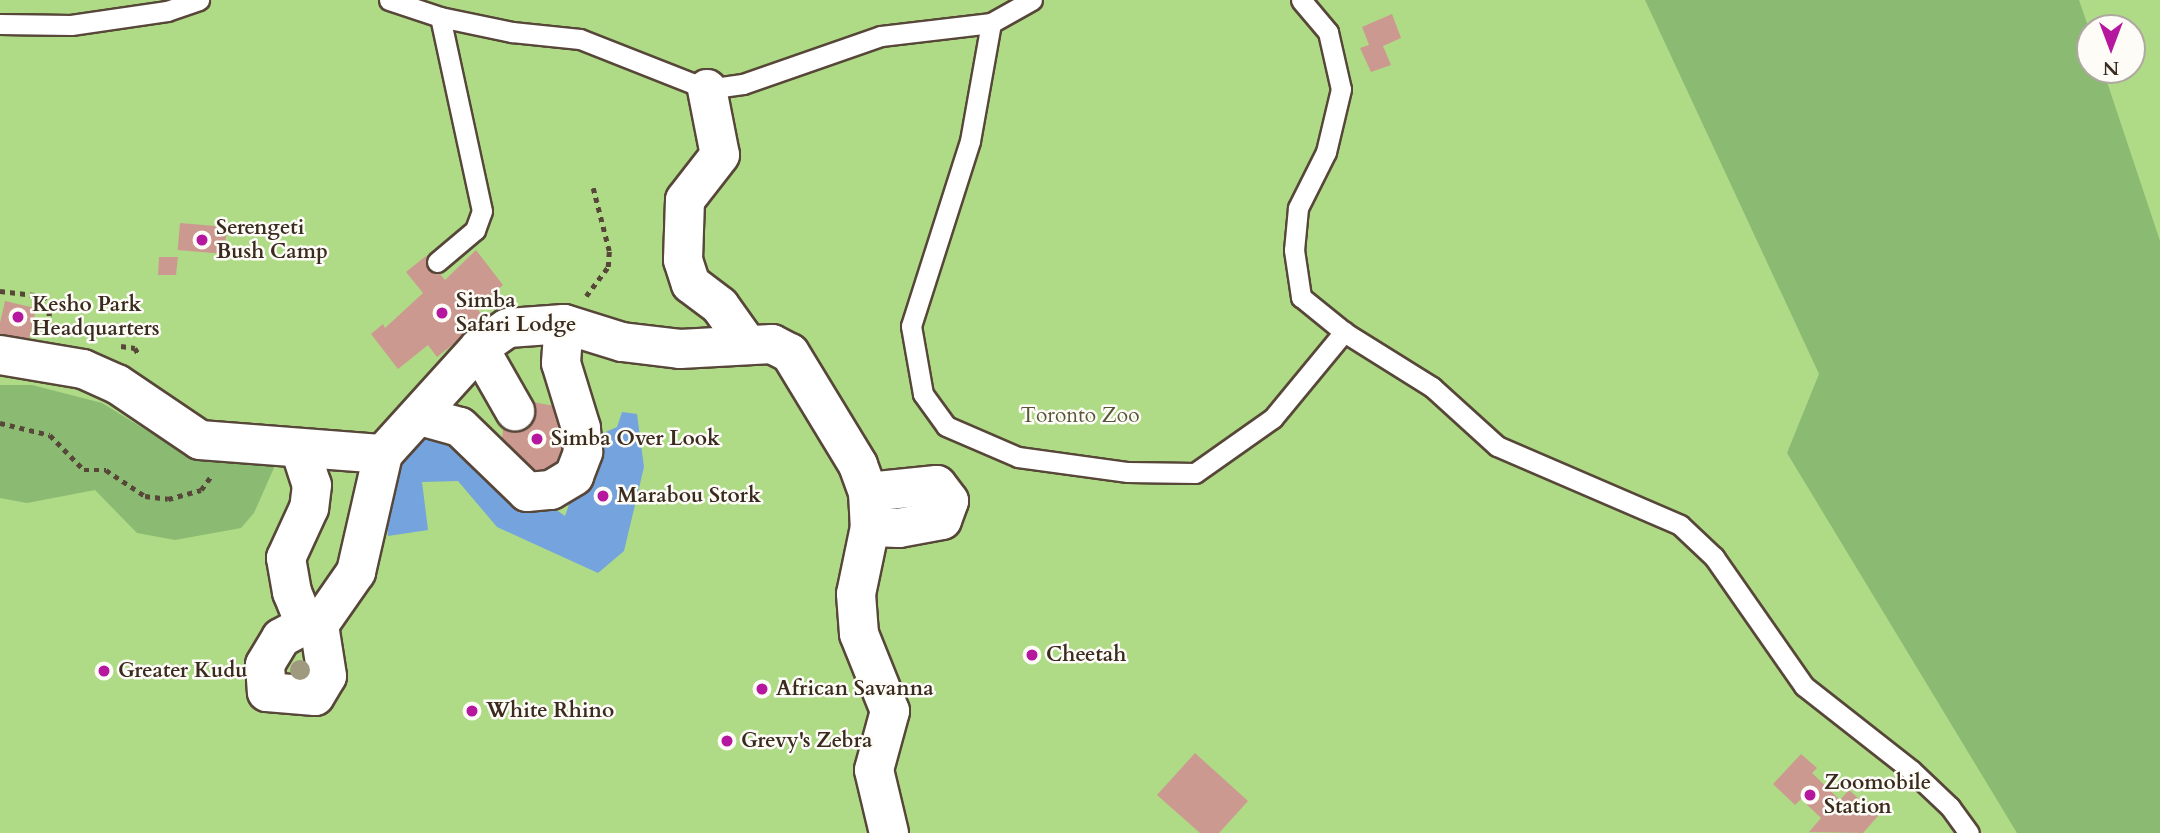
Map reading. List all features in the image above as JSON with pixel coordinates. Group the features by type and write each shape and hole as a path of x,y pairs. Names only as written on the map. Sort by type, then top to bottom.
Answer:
{"street":[{"path":"707,89 720,155 685,200 683,260 691,284 720,306 747,344"},
{"path":"420,416 460,427 527,492 551,490 574,476 583,452 581,428 561,363 564,324"},
{"path":"300,449 313,485 309,508 286,558 292,592 312,625 356,572 383,454 479,348 508,328 564,324 622,342 680,349 772,344 789,353 858,465 869,510 856,594 859,634 890,711 873,770 889,833"},
{"path":"479,348 515,411"},
{"path":"18,359 83,369 117,384 200,440 221,445 383,454"}],"lane":[{"path":"0,24 71,25 167,11 199,0"},
{"path":"389,0 440,17 512,32 580,39 707,89 743,84 881,36 991,23 1032,0"},
{"path":"1301,0 1328,32 1341,89 1326,152 1298,208 1294,250 1301,297 1344,332 1432,387 1497,446 1680,525 1714,557 1804,686 1911,770 1950,807 1969,833"},
{"path":"437,262 475,230 482,211 440,17"},
{"path":"991,23 970,141 911,326 923,394 946,426 1018,457 1128,472 1195,473 1273,418 1344,332"}],"path":[{"path":"564,324 608,267 609,251 593,188"},
{"path":"0,291 43,296 50,311 18,359"},
{"path":"0,423 50,435 84,470 106,470 145,496 168,499 201,490 219,467 221,445"}],"green space":[{"name":"Toronto Zoo","path":"0,0 2160,0 2160,833 0,833"},
{"path":"1645,0 2079,0 2084,14 2076,14 2076,84 2108,84 2160,241 2160,833 2017,833 1787,453 1819,374"},
{"path":"0,385 32,385 102,403 190,457 240,455 277,461 254,513 241,528 175,540 137,533 95,490 27,503 0,498"}],"water":[{"name":"Marabou Stork","path":"622,412 637,414 644,467 624,551 598,573 497,527 458,481 422,482 428,530 388,536 385,500 404,446 447,433 565,516 592,438 617,427"}],"building":[{"path":"1392,14 1401,38 1383,46 1391,65 1371,72 1360,48 1369,45 1362,27"},
{"name":"Serengeti Bush Camp","path":"180,223 227,227 224,254 178,250"},
{"name":"Simba Safari Lodge","path":"476,250 503,285 476,307 485,319 437,357 428,345 398,369 371,334 383,324 385,328 423,293 406,272 426,256 445,280"},
{"path":"159,257 178,257 176,275 158,275"},
{"name":"Kesho Park Headquarters","path":"5,301 36,308 27,349 0,343 0,323"},
{"name":"Simba Over Look","path":"526,401 555,406 570,459 548,475 518,471 501,448 504,420"},
{"path":"1195,753 1248,801 1219,833 1200,833 1157,795"},
{"name":"Zoomobile Station","path":"1801,754 1817,768 1812,773 1840,800 1849,790 1878,816 1863,833 1809,832 1821,818 1801,799 1795,805 1773,784"}],"place":[{"name":"Serengeti Bush Camp","path":"202,240"},
{"name":"Simba Safari Lodge","path":"442,313"},
{"name":"Kesho Park Headquarters","path":"18,317"},
{"name":"Simba Over Look","path":"537,439"},
{"name":"Marabou Stork","path":"603,496"},
{"name":"Cheetah","path":"1032,655"},
{"name":"Greater Kudu","path":"104,671"},
{"name":"African Savanna","path":"762,689"},
{"name":"White Rhino","path":"472,711"},
{"name":"Grevy's Zebra","path":"727,741"},
{"name":"Zoomobile Station","path":"1810,795"}]}
